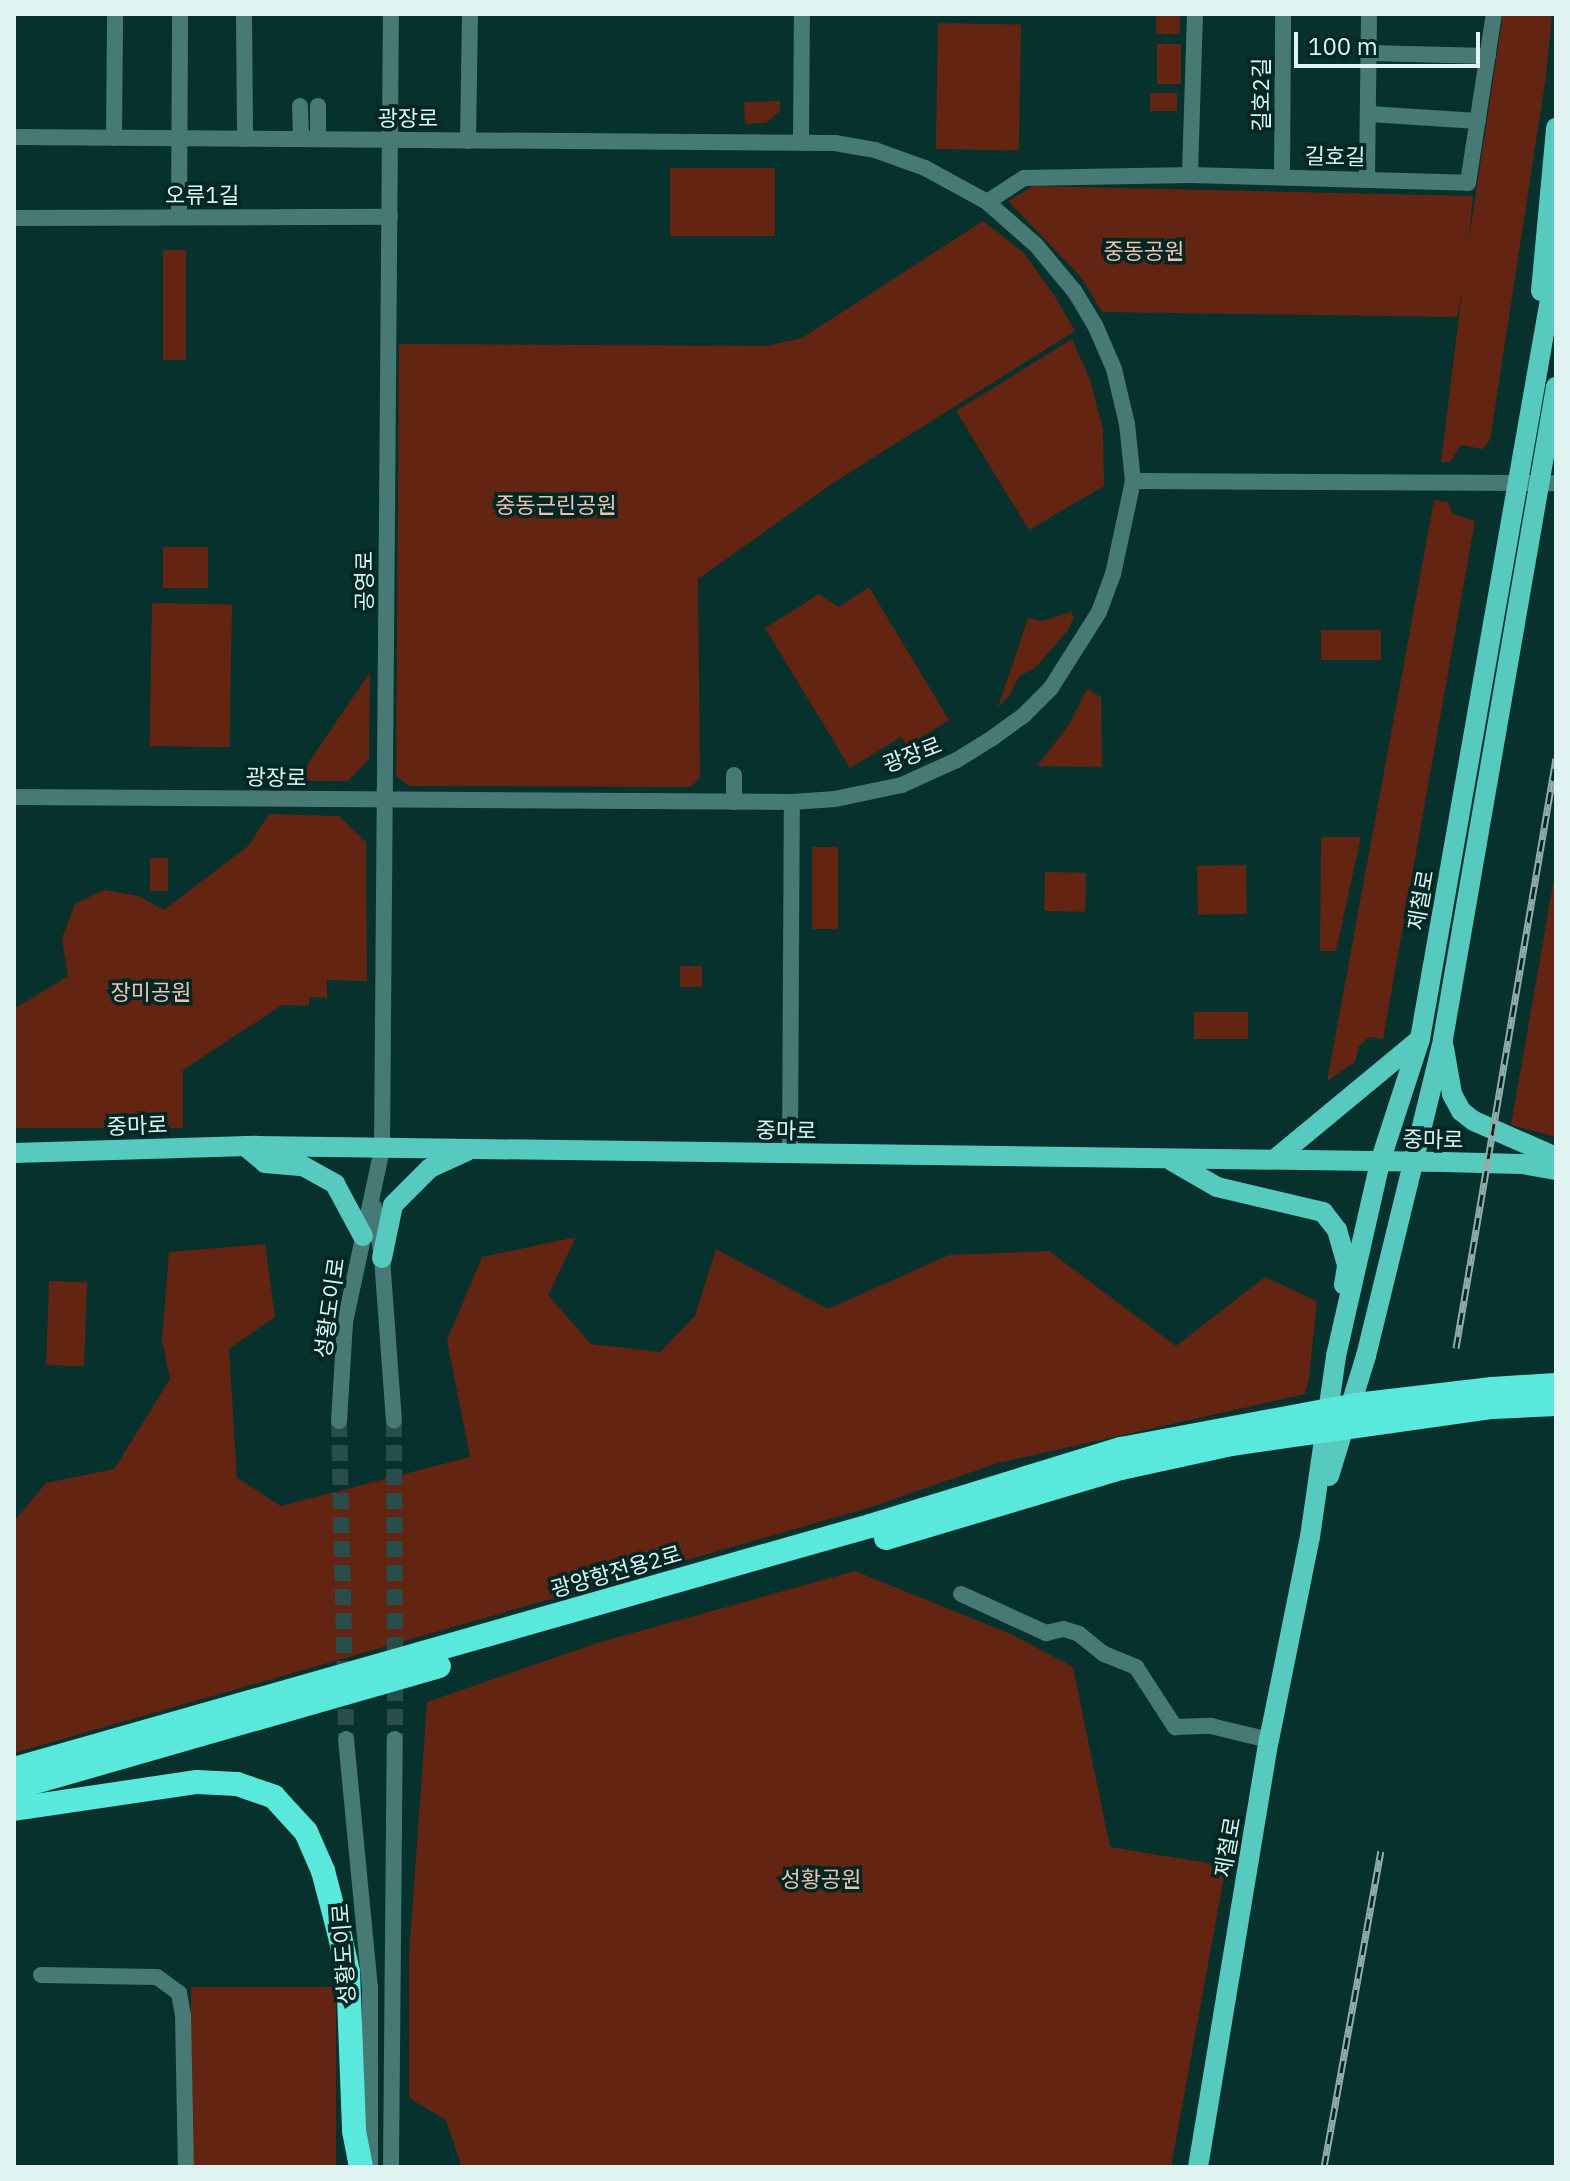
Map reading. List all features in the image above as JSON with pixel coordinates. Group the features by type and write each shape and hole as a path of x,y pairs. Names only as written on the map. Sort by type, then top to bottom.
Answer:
{"highway":[{"path":"1492,1398 1556,1385"},
{"path":"1232,1435 1356,1405 1492,1398 1556,1404"},
{"name":"광양항전용2로","path":"14,1769 870,1526 1121,1449 1232,1435"},
{"name":"광양항전용2로","path":"14,1788 1232,1435"},
{"path":"14,1809 197,1782 237,1784 274,1797 306,1832 323,1871 339,1932 348,1972 354,2131 361,2167"}],"main road":[{"path":"1551,392 1543,237 1556,128"},
{"name":"제철로","path":"1310,1537 1366,1356 1443,1039 1538,483 1551,392 1556,265"},
{"name":"제철로","path":"1198,2167 1269,1740 1310,1537 1336,1356 1380,1162 1420,1039 1538,483"},
{"path":"1275,1159 1420,1039"},
{"path":"1443,1039 1452,1094 1461,1111 1474,1121 1556,1157"},
{"path":"245,1146 265,1163 303,1166 335,1184 363,1236"},
{"name":"중마로","path":"14,1153 245,1146 1275,1159 1522,1164 1556,1170"},
{"path":"382,1258 393,1205 430,1168 470,1149"},
{"path":"1168,1159 1217,1187 1323,1212 1337,1230 1347,1266 1336,1356"}],"street":[{"path":"114,138 115,14"},
{"path":"179,217 180,14"},
{"path":"244,14 245,139"},
{"name":"공영로","path":"382,1149 391,14"},
{"path":"468,141 470,14"},
{"path":"801,143 802,14"},
{"path":"1190,175 1195,14"},
{"name":"길호2길","path":"1282,176 1283,14"},
{"path":"1367,178 1369,14"},
{"name":"길호길","path":"987,202 1024,178 1282,176 1468,183 1494,14"},
{"path":"1369,53 1488,56"},
{"path":"300,106 301,139"},
{"path":"318,106 318,139"},
{"path":"1369,114 1478,121"},
{"name":"광장로","path":"14,137 835,143 875,150 925,168 987,202 1036,245 1075,292 1095,325 1114,369 1124,410 1133,481 1113,574 1099,612 1058,678 1024,715 957,760 902,785 835,799 792,802 14,797"},
{"name":"오류1길","path":"14,218 390,217"},
{"path":"1133,481 1538,483"},
{"path":"734,775 734,802"},
{"path":"790,1154 792,802"},
{"name":"성황도이로","path":"339,1421 345,1322 373,1203 382,1149"},
{"name":"성황도이로","path":"373,1203 382,1258 394,1421"},
{"path":"961,1594 1046,1633 1064,1629 1079,1634 1104,1654 1136,1667 1175,1727 1211,1726 1269,1740"},
{"name":"성황도이로","path":"346,1739 370,1987 370,2167"},
{"name":"성황도이로","path":"391,2167 395,1739"},
{"path":"41,1975 157,1977 179,1993 183,2015 186,2167"}],"green space":[{"path":"1156,14 1180,14 1180,34 1156,34"},
{"name":"중동공원","path":"1503,14 1552,14 1546,76 1490,440 1483,449 1461,445 1450,462 1441,462 1462,292 1457,317 1102,312 1081,277 1008,201 1033,186 1473,196 1468,245"},
{"path":"938,23 1021,24 1019,150 936,149"},
{"path":"1157,44 1181,44 1181,84 1157,84"},
{"path":"1150,93 1177,93 1177,111 1150,111"},
{"path":"780,101 780,111 766,123 745,124 744,102"},
{"path":"670,168 775,168 775,236 670,236"},
{"name":"중동근린공원","path":"983,221 1024,253 1075,331 836,481 698,579 700,778 690,787 409,786 396,776 399,344 766,346 802,338"},
{"path":"163,250 186,250 186,360 163,360"},
{"path":"1072,339 1090,380 1103,429 1104,486 1029,530 956,411"},
{"path":"1434,500 1448,502 1453,514 1475,521 1383,1039 1369,1037 1359,1046 1355,1062 1327,1081"},
{"path":"163,547 208,547 208,588 163,588"},
{"path":"869,587 949,720 907,746 901,737 850,768 765,628 819,594 839,607"},
{"path":"152,603 232,604 229,747 150,746"},
{"path":"1071,612 1074,617 1068,630 1035,668 1019,676 1009,696 998,707 1028,618 1042,621"},
{"path":"1321,630 1381,630 1381,660 1321,660"},
{"path":"370,672 369,759 348,781 296,781"},
{"path":"1087,689 1101,697 1102,767 1037,766 1068,726"},
{"name":"장미공원","path":"269,814 339,816 366,842 367,981 327,980 327,998 309,997 309,1006 282,1005 183,1070 183,1128 14,1128 14,1009 68,976 62,938 75,904 104,890 139,896 164,910 248,846"},
{"path":"1321,837 1361,837 1336,951 1320,951"},
{"path":"812,847 838,847 838,929 812,929"},
{"path":"150,858 168,858 168,891 150,891"},
{"path":"1246,865 1247,914 1198,915 1197,866"},
{"path":"1556,867 1556,1137 1511,1125"},
{"path":"1045,872 1086,873 1085,912 1044,911"},
{"path":"680,966 702,966 702,987 680,987"},
{"path":"1194,1012 1248,1012 1248,1039 1194,1039"},
{"path":"576,1237 548,1295 591,1344 660,1352 695,1316 716,1249 828,1309 949,1255 1049,1251 1176,1346 1265,1277 1317,1301 1309,1378 1305,1394 998,1463 868,1508 14,1753 14,1521 46,1483 114,1469 170,1379 162,1340 169,1252 265,1244 275,1317 229,1349 237,1478 281,1506 470,1457 447,1340 482,1257"},
{"path":"49,1281 87,1282 84,1366 46,1365"},
{"name":"성황공원","path":"855,1571 1011,1634 1073,1667 1110,1847 1226,1866 1171,2167 462,2167 446,2120 409,2098 409,1956 427,1702 597,1643"},
{"path":"191,1987 336,1987 336,2167 191,2167"}],"tunnel":[{"path":"339,1421 346,1739"},
{"path":"394,1421 395,1739"}],"railway":[{"path":"1456,1348 1556,758"},
{"path":"1324,2167 1381,1851"}]}
